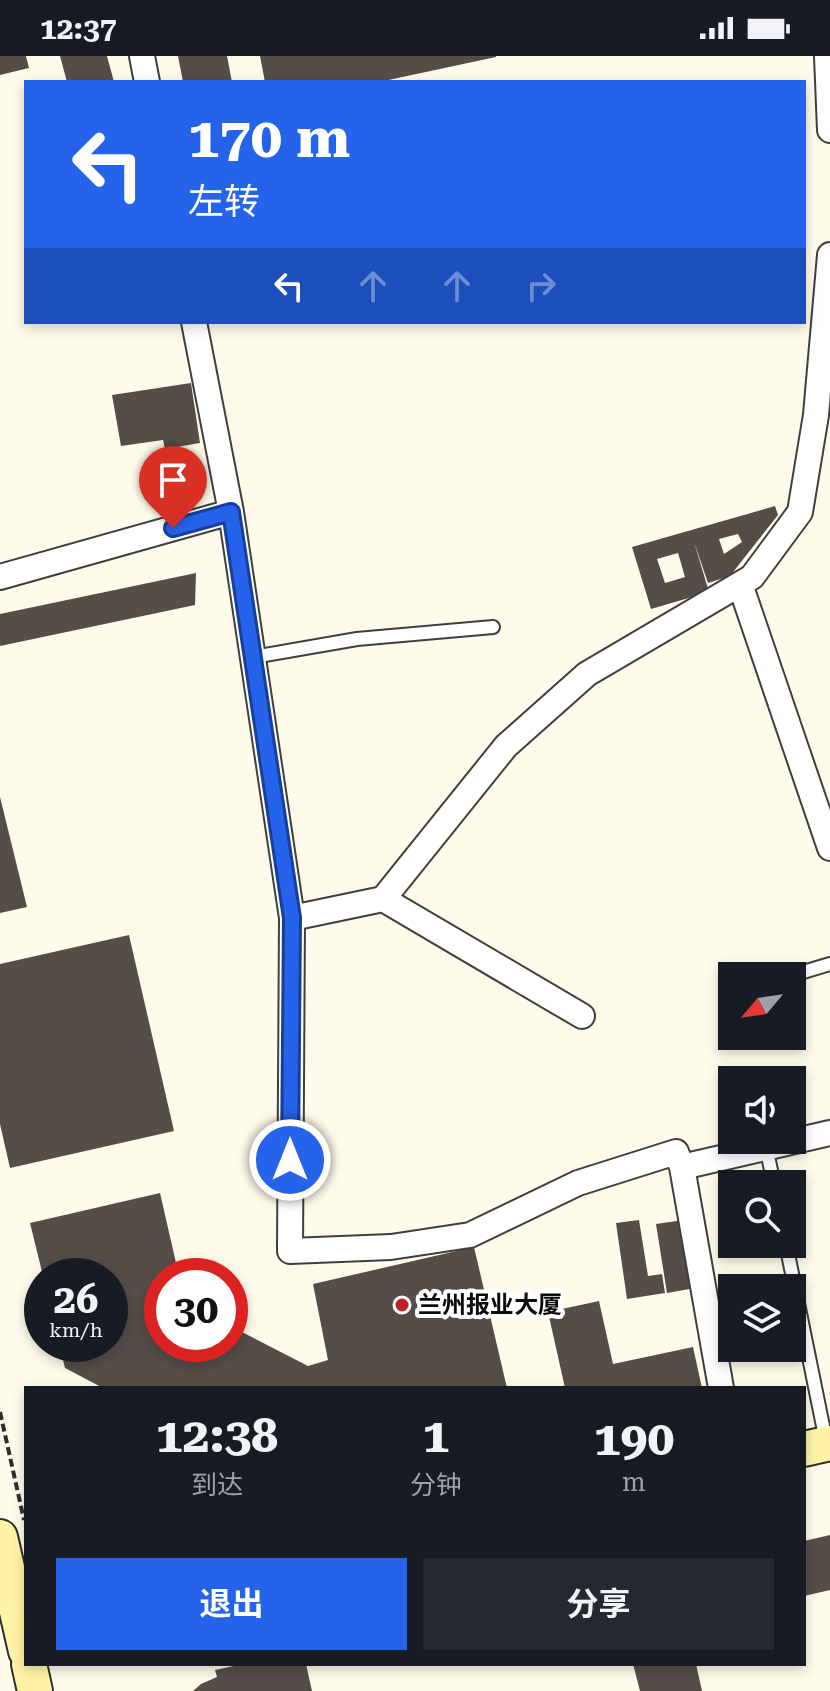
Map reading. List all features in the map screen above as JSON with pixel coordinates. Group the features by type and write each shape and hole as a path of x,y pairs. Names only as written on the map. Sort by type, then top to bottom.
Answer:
{"main road":[{"path":"0,1537 18,1630"},
{"path":"29,1666 35,1691"}],"street":[{"path":"142,56 147,80"},
{"path":"827,56 830,130"},
{"path":"292,918 383,899 506,746 587,674 752,577 800,512 816,415 830,255"},
{"path":"194,324 231,512 292,918 290,1251 391,1247 470,1235 578,1183 676,1152 682,1167 721,1386"},
{"path":"0,577 231,512"},
{"path":"740,584 830,848"},
{"path":"383,899 582,1016"},
{"path":"806,1138 830,1133"},
{"path":"682,1167 737,1154"}],"lane":[{"path":"253,657 357,639 493,627"},
{"path":"806,971 830,964"},
{"path":"788,1258 820,1445"}],"path":[{"path":"0,1412 24,1521"}],"building":[{"path":"0,56 26,56 29,68 0,75"},
{"path":"60,56 107,56 113,80 66,80"},
{"path":"178,56 227,56 232,80 183,80"},
{"path":"260,56 496,56 388,80 265,80"},
{"path":"191,383 200,443 165,449 163,440 121,446 112,395"},
{"path":"775,506 778,515 730,576 708,583 694,542 709,592 651,609 632,547","holes":["738,534 742,542 724,554 719,539","678,553 685,577 665,583 657,559"]},
{"path":"196,573 195,605 0,646 0,614"},
{"path":"0,797 27,907 0,913"},
{"path":"129,935 174,1131 10,1168 0,1124 0,964"},
{"name":"兰州报业大厦","path":"160,1193 175,1258 144,1258 144,1362 248,1362 248,1335 308,1366 328,1360 313,1284 474,1247 507,1386 99,1386 65,1368 64,1362 128,1362 128,1258 39,1258 30,1223"},
{"path":"690,1219 701,1287 667,1293 656,1224"},
{"path":"639,1220 648,1276 662,1274 665,1293 627,1299 616,1223"},
{"path":"599,1301 613,1364 693,1347 702,1386 565,1386 548,1312"},
{"path":"830,1535 830,1590 806,1596 806,1541"},
{"path":"234,1666 306,1666 312,1691 193,1691 217,1677 215,1670"},
{"path":"634,1666 696,1666 702,1691 640,1691"}],"place":[{"name":"兰州报业大厦","path":"402,1305"}],"route":[{"path":"173,528 231,512 292,918 290,1160"}]}
